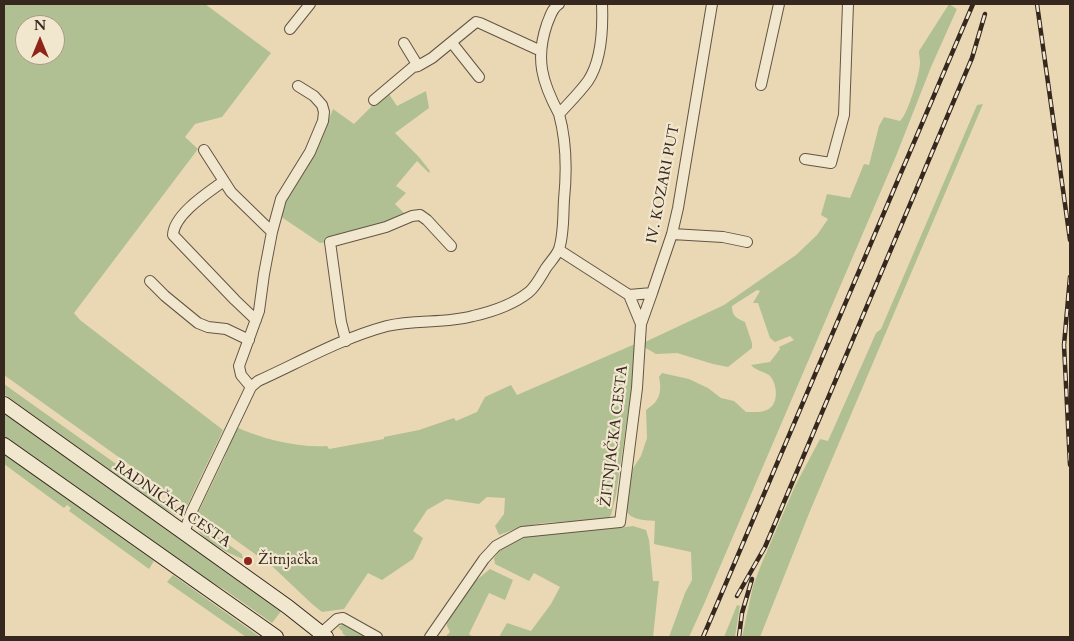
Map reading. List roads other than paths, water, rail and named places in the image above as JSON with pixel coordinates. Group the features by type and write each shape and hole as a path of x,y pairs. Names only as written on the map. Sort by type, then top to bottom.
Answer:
{"main road":[{"name":"RADNIČKA CESTA","path":"4,404 288,607 321,636"},
{"path":"4,445 276,637"}],"street":[{"path":"290,29 310,4"},
{"path":"184,533 191,513 251,387 258,381 346,340 410,322 472,317 510,303 529,292 534,286 559,250 566,177 564,133 559,114 547,91 541,66 544,34 555,4"},
{"path":"559,114 588,81 594,70 601,39 602,4"},
{"name":"IV. KOZARI PUT","path":"641,324 672,234 685,170 712,4"},
{"path":"761,85 779,4"},
{"path":"804,159 831,163 834,154 844,115 848,4"},
{"path":"374,100 413,67 418,66 452,43 476,22 541,51"},
{"path":"404,43 418,66"},
{"path":"452,43 479,77"},
{"path":"251,387 241,375 239,366 256,320 272,232 281,199 310,152 323,121 324,112 322,105 314,96 298,86"},
{"path":"204,150 231,192 272,232"},
{"path":"224,181 193,204 174,229 173,234 256,320"},
{"path":"346,340 341,322 330,242 386,227 412,216 420,215 428,220 450,246"},
{"path":"672,234 723,237 747,242"},
{"path":"559,250 629,295 641,324"},
{"path":"150,281 198,323 208,328 226,329 249,340"},
{"path":"629,295 652,293"},
{"name":"ŽITNJAČKA CESTA","path":"430,637 496,546 522,532 620,522 637,388 641,324"},
{"path":"321,636 337,619 343,618 377,637"}],"railway":[{"path":"703,637 973,4"},
{"path":"1037,4 1070,240"},
{"path":"737,596 765,547 972,58 985,14"},
{"path":"1070,277 1064,345 1070,465"},
{"path":"739,637 742,613 752,579"}],"place":[{"name":"Žitnjačka","path":"248,561"}]}
